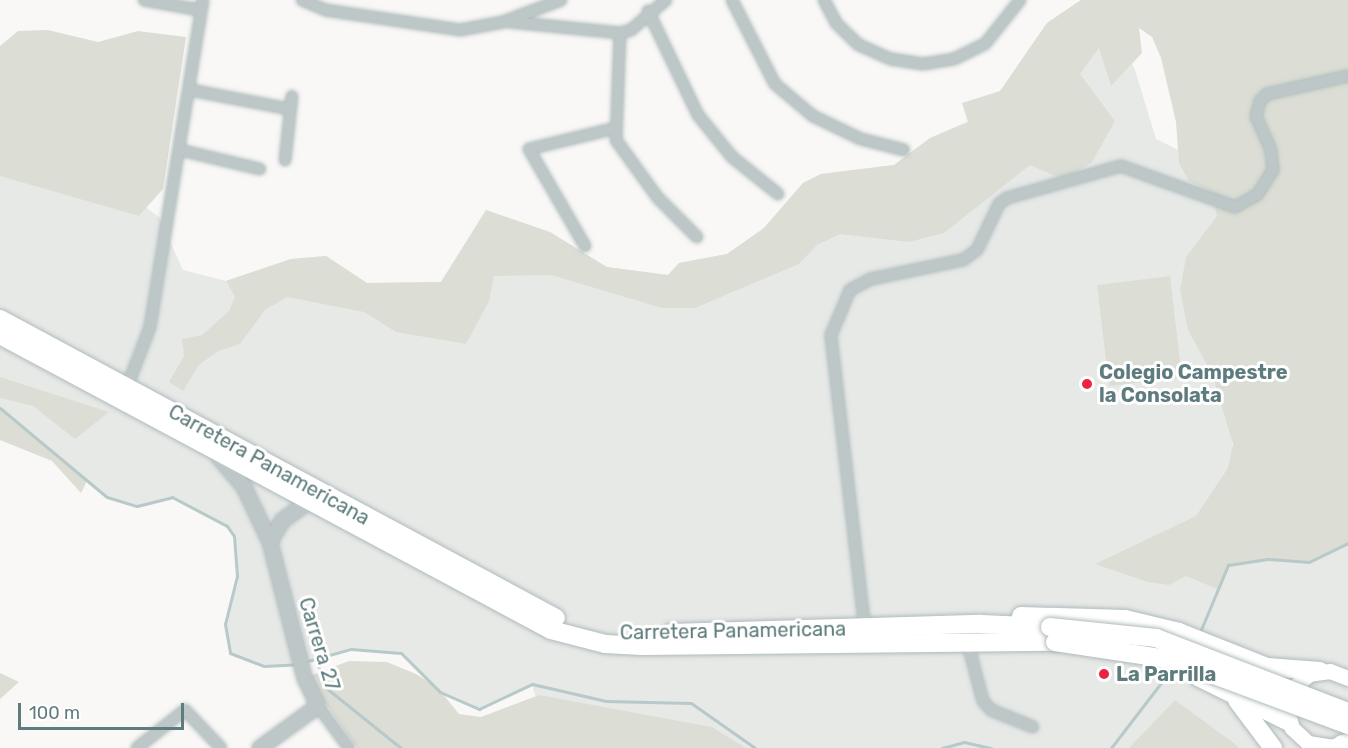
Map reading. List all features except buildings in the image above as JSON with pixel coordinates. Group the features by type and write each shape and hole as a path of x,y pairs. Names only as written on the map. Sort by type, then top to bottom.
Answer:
{"highway":[{"name":"Carretera Panamericana","path":"0,319 562,621 641,634 865,630 981,624 1053,635 1166,657 1348,725"},
{"name":"Carretera Panamericana","path":"0,335 517,614 583,639 642,646 968,644 1053,635 1156,638 1348,712"},
{"path":"981,624 1036,614 1083,615 1179,632 1267,668 1320,671"},
{"path":"1003,642 1050,653 1150,661 1210,682 1230,692 1295,735"},
{"path":"1230,692 1273,748"}],"main road":[{"path":"1343,744 1316,746 1295,735 1292,689 1320,671 1348,678"}],"street":[{"path":"127,387 150,327 190,90 201,5 144,0"},
{"path":"302,0 325,10 460,30 503,22 540,5 561,0"},
{"path":"503,22 620,33 631,30 648,11 666,0"},
{"path":"732,0 775,84 813,116 861,139 904,150"},
{"path":"824,0 837,24 860,45 891,59 923,64 954,58 985,44 1020,0"},
{"path":"648,11 674,74 698,115 732,158 778,194"},
{"path":"620,33 616,128 621,151 697,237"},
{"path":"865,630 831,334 850,290 871,279 963,260 977,250 1007,198 1121,166 1235,207 1257,195 1273,170 1271,150 1256,117 1260,101 1267,94 1348,76"},
{"path":"190,90 290,108"},
{"path":"285,160 292,96"},
{"path":"585,246 529,148 616,128"},
{"path":"180,150 260,169"},
{"name":"Carrera 27","path":"214,451 244,487 270,542 305,679 318,706 348,748"},
{"path":"270,542 282,521 308,501"},
{"path":"968,644 983,701 991,710 1033,728"},
{"path":"260,748 318,706"},
{"path":"137,748 184,710 221,748"}],"shaded area":[{"path":"1081,0 1103,0 1135,70 1156,139 1242,181 1228,565 1268,559 1309,562 1348,543 1348,748 550,748 532,684 479,709 440,692 401,653 351,649 292,666 264,666 230,653 225,624 237,576 234,536 227,527 172,497 137,506 107,497 0,408 0,102 159,217 183,270 226,281 291,259 326,256 367,283 441,282 486,210 607,267 668,275 679,263 727,254 764,228 803,183 821,174 894,165 930,138 985,114 1047,23"},
{"path":"1081,0 1348,0 1348,543 1309,562 1268,559 1228,565 1217,589 1186,576 1169,585 1148,582 1095,564 1196,516 1228,468 1233,444 1212,374 1188,330 1180,290 1186,257 1217,216 1211,192 1189,181 1179,163 1176,122 1161,58 1152,37 1139,28 1142,53 1111,86 1099,48 1080,74 1115,121 1092,162 1064,180 1030,165 944,233 909,242 840,234 817,245 799,264 695,308 662,308 551,275 494,276 489,301 466,344 396,332 364,312 287,297 265,310 240,344 218,351 199,365 183,391 169,382 184,356 182,339 202,335 229,311 235,297 226,281 291,259 326,256 367,283 441,282 486,210 550,232 607,267 668,275 679,263 727,254 764,228 803,183 821,174 894,165 930,138 968,122 962,103 1000,91 1047,23"},
{"path":"48,30 98,42 138,31 186,37 163,189 139,216 0,176 0,46 18,31"},
{"path":"1170,276 1182,378 1109,386 1097,285"},
{"path":"0,377 109,412 75,439 33,406 0,398"},
{"path":"0,408 87,481 81,493 52,461 0,440"},
{"path":"349,661 387,662 416,674 438,688 459,714 481,717 539,695 712,727 746,748 357,748 307,677"},
{"path":"0,673 19,682 0,699"},
{"path":"1175,700 1235,744 1239,748 1129,748"}],"waterway":[{"path":"0,408 107,497 137,506 172,497 227,526 234,536 237,576 225,624 230,653 264,666 298,664"},
{"path":"1200,632 1228,565 1268,559 1309,562 1348,543"},
{"path":"304,662 351,649 401,653 440,692 479,709 532,684 606,701 691,703 755,748"},
{"path":"316,659 325,687 401,748"},
{"path":"1111,748 1174,666"},
{"path":"942,748 964,742 991,748"}],"place":[{"name":"Colegio Campestre la Consolata","path":"1087,384"},
{"name":"La Parrilla","path":"1104,674"}]}
